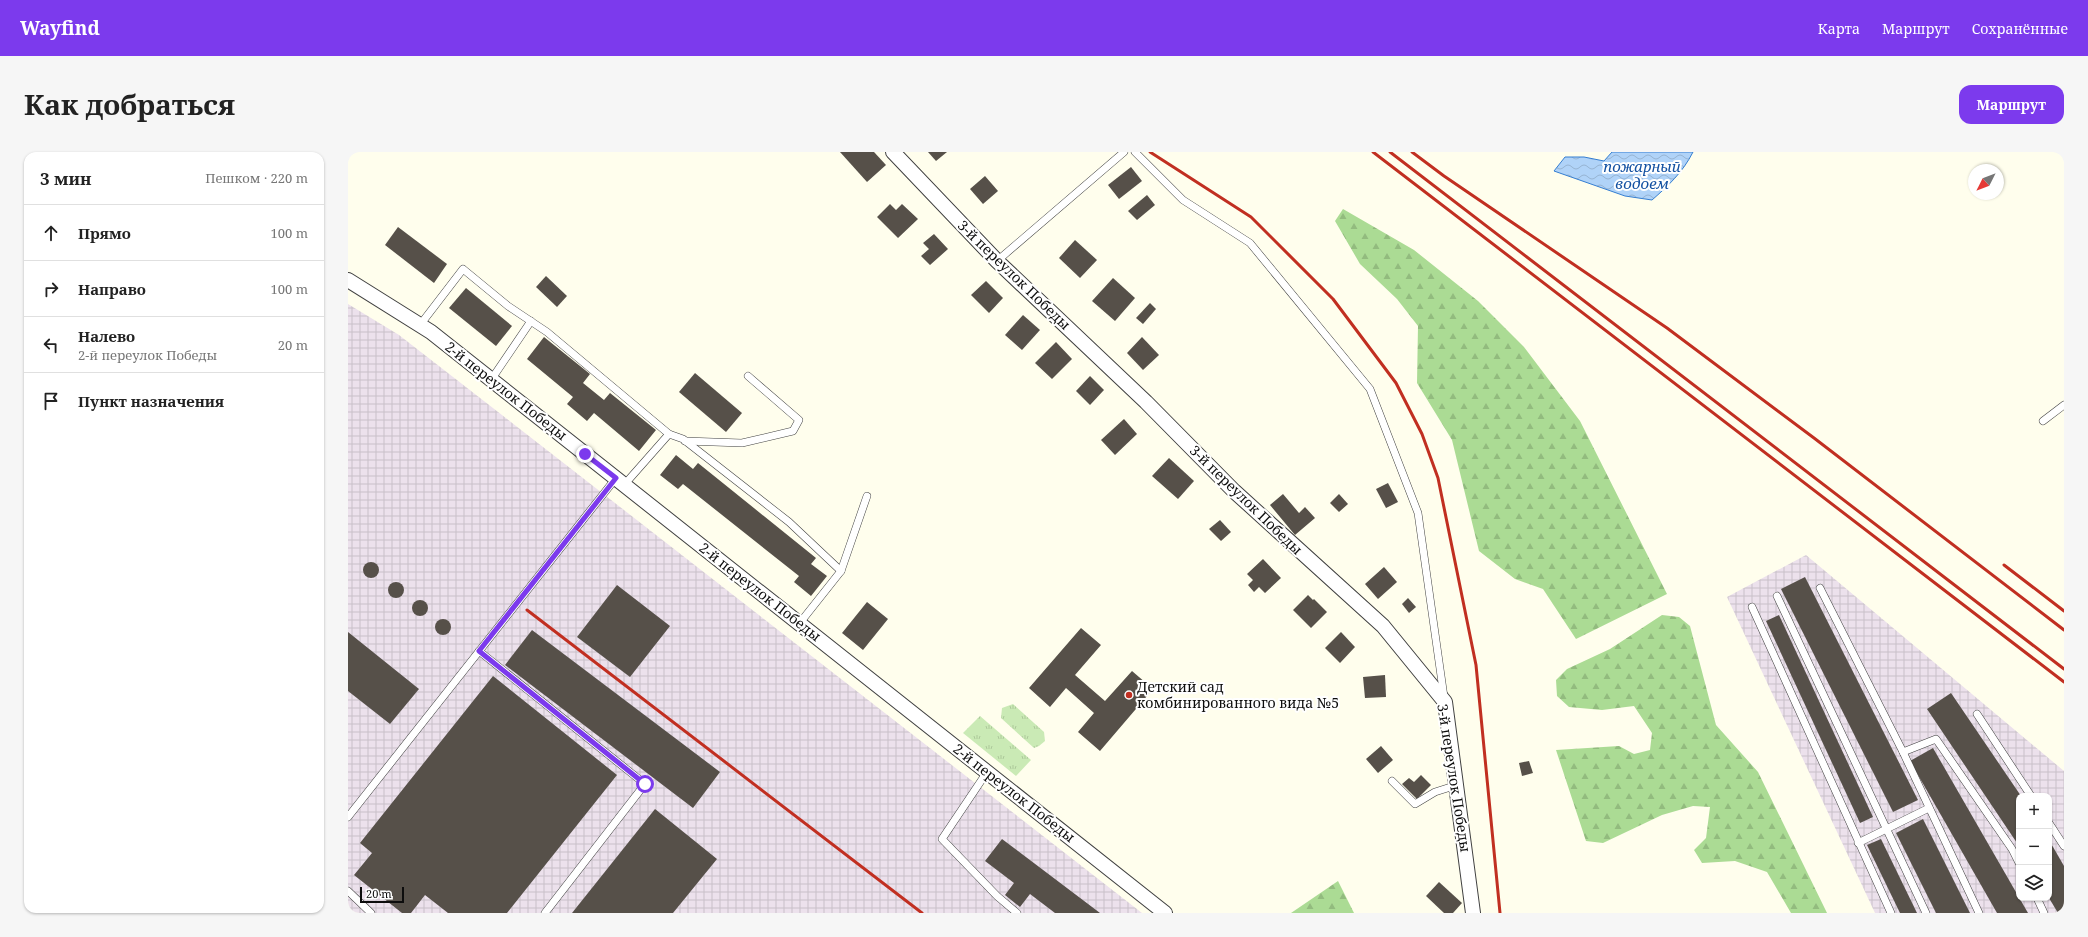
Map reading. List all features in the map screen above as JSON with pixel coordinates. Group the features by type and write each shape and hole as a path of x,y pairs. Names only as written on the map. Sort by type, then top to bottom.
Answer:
{"street":[{"name":"3-й переулок Победы","path":"892,152 997,261 1146,402 1234,490 1383,626 1445,702 1473,913"},
{"name":"2-й переулок Победы","path":"348,280 420,325 491,380 1165,913"}],"lane":[{"path":"997,261 1124,152"},
{"path":"1134,152 1183,200 1250,243 1370,389 1418,514 1445,702"},
{"path":"420,325 463,269 508,306 531,321 600,376 669,434 685,441 789,522 841,571"},
{"path":"491,380 531,321"},
{"path":"685,441 742,443 793,431 799,420 748,376"},
{"path":"2043,421 2064,405"},
{"path":"348,817 479,651 620,482 669,434"},
{"path":"799,624 841,571 867,496"},
{"path":"1820,588 1903,752 1979,913"},
{"path":"1777,596 1926,913"},
{"path":"1752,607 1891,913"},
{"path":"479,651 645,784 545,913"},
{"path":"1977,714 2029,793"},
{"path":"1903,752 1936,739 2016,857"},
{"path":"987,772 942,839 997,896 1017,913"},
{"path":"1392,781 1415,804 1435,792 1457,785"},
{"path":"1858,843 1929,808"},
{"path":"2052,828 2064,846"},
{"path":"348,890 371,913"},
{"path":"2038,901 2044,913"}],"shaded area":[{"path":"348,304 399,335 1142,913 348,913"},
{"path":"1806,555 2064,771 2064,913 1875,913 1727,597"}],"green space":[{"path":"1343,209 1414,250 1478,301 1524,347 1580,421 1667,594 1576,639 1543,589 1515,579 1479,551 1452,440 1417,383 1418,326 1397,299 1360,264 1335,221"},
{"path":"1662,615 1679,617 1690,626 1716,725 1758,772 1827,913 1791,913 1767,872 1735,861 1702,863 1694,850 1706,838 1710,807 1693,806 1662,815 1603,843 1586,841 1556,750 1619,746 1634,754 1650,750 1652,733 1634,706 1602,710 1569,707 1557,696 1556,680 1567,669 1610,649"},
{"path":"1013,704 1044,732 1045,741 1039,746 1034,748 1001,718 1002,708"},
{"path":"980,716 1031,760 1016,776 963,733"},
{"path":"1338,881 1354,913 1291,913"}],"water":[{"name":"пожарный водоем","path":"1612,152 1693,152 1680,172 1652,200 1625,196 1554,171 1565,157 1584,157 1604,161"}],"building":[{"path":"840,152 874,152 886,165 867,182"},
{"path":"928,152 947,152 936,161"},
{"path":"1131,167 1142,181 1119,199 1108,185"},
{"path":"985,176 998,191 983,204 970,189"},
{"path":"1147,195 1155,205 1137,220 1128,211"},
{"path":"890,204 896,210 902,204 918,219 898,238 877,217"},
{"path":"398,227 447,264 434,283 385,245"},
{"path":"934,234 948,249 930,265 921,256 929,249 923,243"},
{"path":"1075,240 1097,260 1080,278 1059,258"},
{"path":"546,276 567,296 557,307 536,287"},
{"path":"1113,278 1135,298 1115,321 1092,301"},
{"path":"986,281 1003,298 989,313 971,295"},
{"path":"466,288 512,326 496,346 449,308"},
{"path":"1150,303 1156,309 1143,324 1136,318"},
{"path":"1023,315 1040,330 1022,350 1005,335"},
{"path":"544,337 590,374 583,383 604,400 610,393 656,430 639,451 594,413 587,421 567,404 573,397 527,359"},
{"path":"1142,337 1159,355 1143,370 1127,353"},
{"path":"1056,342 1072,359 1052,379 1035,363"},
{"path":"695,373 742,413 726,432 679,392"},
{"path":"1090,376 1104,390 1090,405 1076,391"},
{"path":"1124,419 1137,434 1115,455 1101,440"},
{"path":"676,455 693,469 698,463 816,558 811,564 827,576 811,596 794,582 799,576 683,484 678,489 660,475"},
{"path":"1169,458 1194,481 1178,499 1152,476"},
{"path":"1388,483 1398,502 1386,508 1376,489"},
{"path":"1283,494 1299,513 1305,507 1315,518 1295,535 1270,505"},
{"path":"1339,494 1348,504 1339,512 1330,503"},
{"path":"1220,520 1231,532 1221,541 1209,529"},
{"path":"1263,559 1281,578 1265,593 1259,587 1254,592 1248,585 1253,580 1247,574"},
{"path":"368,562 374,562 379,567 377,576 374,578 368,578 363,573 363,567"},
{"path":"1384,567 1397,582 1378,599 1365,584"},
{"path":"1805,577 1918,800 1893,812 1781,589"},
{"path":"393,582 399,582 404,587 402,596 399,598 393,598 388,593 388,587"},
{"path":"617,585 670,626 630,677 577,637"},
{"path":"1308,595 1327,612 1311,628 1293,610"},
{"path":"1408,598 1416,607 1409,613 1402,604"},
{"path":"420,600 427,605 428,608 423,615 420,616 413,611 412,608 417,601"},
{"path":"867,602 888,619 863,650 842,633"},
{"path":"1779,615 1873,817 1860,823 1766,621"},
{"path":"443,619 449,621 451,627 449,633 443,635 437,633 435,627 437,621"},
{"name":"Детский сад комбинированного вида №5","path":"1081,628 1101,645 1075,675 1105,701 1132,671 1153,689 1100,751 1078,732 1094,713 1066,688 1050,707 1029,688"},
{"path":"532,630 720,772 693,808 505,665"},
{"path":"348,632 419,689 390,724 348,691"},
{"path":"1341,632 1355,647 1340,663 1325,648"},
{"path":"1385,675 1386,697 1365,698 1363,677"},
{"path":"493,676 617,775 507,913 448,913 425,895 411,913 402,913 354,875 372,853 360,843"},
{"path":"1951,693 2019,793 2016,793 2016,842 1927,709"},
{"path":"1381,746 1393,760 1378,773 1366,759"},
{"path":"1933,748 2016,892 2016,901 2021,901 2028,913 1997,913 1910,761"},
{"path":"1529,761 1533,773 1522,776 1519,763"},
{"path":"1421,775 1431,785 1417,799 1402,784 1409,778 1414,782"},
{"path":"655,809 717,859 673,913 572,913"},
{"path":"1923,819 1970,913 1936,913 1896,833"},
{"path":"1002,839 1100,913 1055,913 1030,894 1020,907 1005,895 1014,883 985,861"},
{"path":"1881,839 1917,913 1900,913 1867,845"},
{"path":"2052,845 2064,866 2064,913 2058,913 2051,901"},
{"path":"1439,882 1462,903 1453,913 1444,913 1426,896"}],"railway":[{"path":"1150,152 1251,217 1333,299 1396,383 1422,434 1438,478 1476,665 1500,913"},
{"path":"1373,152 2064,682"},
{"path":"1390,152 2064,669"},
{"path":"1412,152 1444,176 1667,328 1814,438 2064,630"},
{"path":"2004,565 2064,611"},
{"path":"527,610 922,913"}],"place":[{"name":"Детский сад комбинированного вида №5","path":"1129,695"}],"route":[{"path":"585,454 616,478 479,651 645,784"}]}
